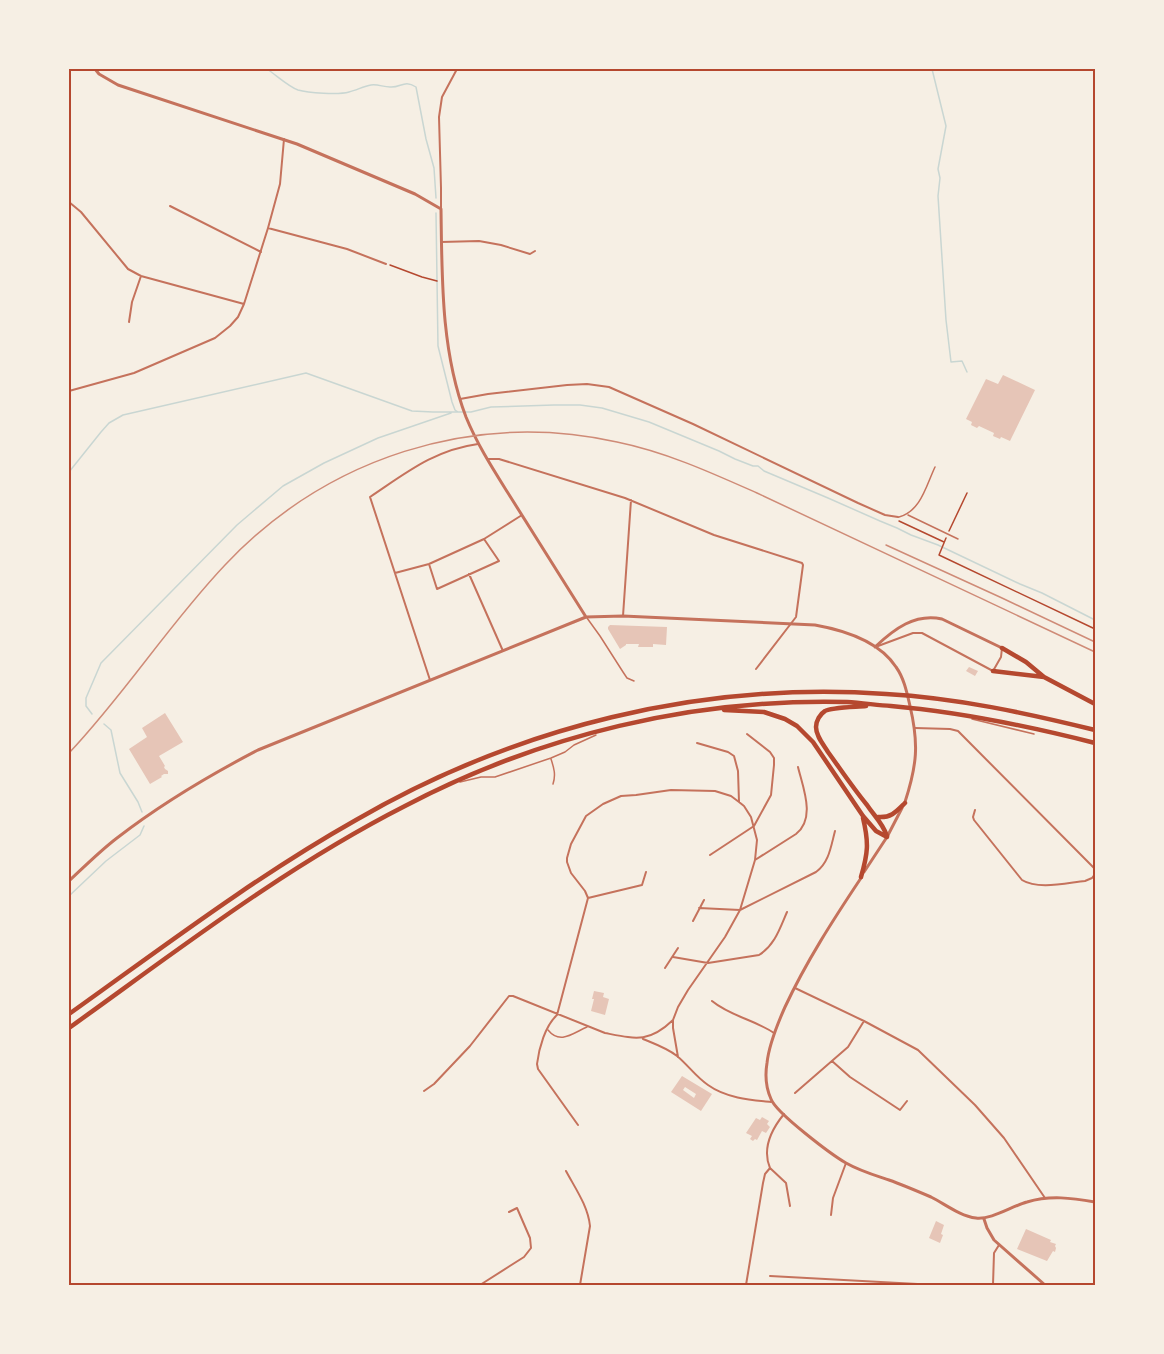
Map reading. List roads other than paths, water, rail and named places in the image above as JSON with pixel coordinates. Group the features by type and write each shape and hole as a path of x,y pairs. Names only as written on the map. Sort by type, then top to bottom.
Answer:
{"highway":[{"path":"1002,648 1026,662 1044,677 1095,704"},
{"path":"993,671 1044,677"},
{"path":"69,1014 293,858 366,814 486,756 560,730 633,712 712,699 792,692 850,692 908,695 958,701 1095,730"},
{"path":"69,1028 192,939 297,868 367,826 406,805 501,762 608,729 656,718 715,709 812,702 875,705 954,713 1095,742"},
{"path":"850,705 831,708 823,712 817,722 818,734 863,801 878,817 887,837"},
{"path":"715,709 764,712 797,726 813,742 863,816 876,831 887,837"},
{"path":"878,817 885,818 893,815 905,803"},
{"path":"861,877 867,854 867,836 863,816"}],"street":[{"path":"95,69 99,74 118,85 284,139 416,194 441,209"},
{"path":"457,69 442,97 439,117 441,242 447,346 460,399 478,444 586,617"},
{"path":"69,391 134,374 215,338 230,326 244,304 268,228 280,184 284,139"},
{"path":"69,202 81,212 128,269 141,276 244,304"},
{"path":"170,206 261,252"},
{"path":"268,228 347,249 386,264"},
{"path":"441,242 479,241 530,254 535,251"},
{"path":"129,322 132,302 141,276"},
{"path":"460,399 488,393 567,385 587,384 609,387 693,424 858,503 885,515 898,517"},
{"path":"430,680 370,496 429,458 478,444"},
{"path":"487,458 499,459 632,500 714,535 802,562 796,617 756,669"},
{"path":"623,615 632,500"},
{"path":"395,573 429,564 484,538 522,515"},
{"path":"429,564 437,589 499,561 484,538"},
{"path":"469,574 503,651"},
{"path":"69,881 116,838 162,806 207,777 258,750 586,617 623,615 791,623 815,625 842,632 876,647 890,659 900,674 915,728 916,760 905,803 887,837 816,948 774,1033 766,1070 766,1085 771,1102 801,1130 846,1163 912,1189 968,1217 984,1219 1024,1203 1045,1198 1070,1198 1095,1202"},
{"path":"932,617 942,619 1002,648 1001,657 993,671 922,633 913,633 876,647 889,634 914,620 932,617"},
{"path":"915,728 958,731 1095,869"},
{"path":"710,855 754,826 771,795 774,758 770,752 747,734"},
{"path":"697,743 734,756 738,771 739,802"},
{"path":"755,860 796,834 806,820 807,802 798,767"},
{"path":"578,1125 538,1069 537,1060 550,1022 557,1015 588,898 571,873 567,862 571,844 586,816 603,804 621,796 682,790 715,791 731,796 748,811 757,840 755,860 740,910 708,963 688,990 673,1020 658,1032 641,1039"},
{"path":"975,810 974,820 1022,880 1034,885 1085,881 1095,874"},
{"path":"699,908 740,910 823,867 835,831"},
{"path":"588,898 642,885 646,872"},
{"path":"693,921 704,900"},
{"path":"673,957 708,963 752,957 765,951 774,942 787,912"},
{"path":"664,968 678,948"},
{"path":"795,987 918,1050 1011,1146 1045,1198"},
{"path":"424,1090 434,1084 470,1046 509,996 513,996 605,1034 641,1039 663,1047 678,1057 714,1089 746,1099 771,1102"},
{"path":"712,1001 727,1011 774,1033"},
{"path":"673,1020 673,1035 678,1057"},
{"path":"795,1093 848,1047 864,1021"},
{"path":"832,1062 850,1077 900,1110 907,1101"},
{"path":"784,1114 767,1145 766,1153 770,1168 786,1183 790,1206"},
{"path":"831,1215 833,1198 846,1163"},
{"path":"746,1285 763,1183 765,1174 770,1168"},
{"path":"566,1171 589,1217 590,1226 580,1285"},
{"path":"480,1285 524,1257 531,1248 530,1238 517,1208 509,1212"},
{"path":"984,1219 990,1234 999,1245 1045,1285"},
{"path":"993,1285 994,1253 999,1245"},
{"path":"770,1276 936,1285"}],"lane":[{"path":"898,517 915,508 935,467"},
{"path":"907,514 958,539"},
{"path":"586,617 627,678 634,681"},
{"path":"972,719 1034,734"},
{"path":"448,785 481,777 495,777 551,758 608,729"},
{"path":"551,758 555,771 553,784"},
{"path":"547,1029 557,1038 563,1038 587,1027"}],"waterway":[{"path":"267,69 294,88 309,92 344,93 374,85 394,87 408,84 416,87 434,168 436,198"},
{"path":"932,69 946,126 938,169 946,320 951,362 962,361 967,372"},
{"path":"436,213 438,346 452,402 458,412"},
{"path":"69,472 109,423 123,415 306,373 412,411 471,412 491,407 554,405 602,408 649,422 735,459 758,466 764,471 938,545 1095,620"},
{"path":"92,714 86,706 86,698 101,663 237,525 283,486 324,463 378,438 451,413"},
{"path":"104,724 111,730 120,773 142,812"},
{"path":"69,896 106,861 140,835 144,826"}],"railway":[{"path":"69,753 225,565 265,528 308,496 355,471 404,451 456,439 509,433 563,434 617,442 653,451 688,464 757,493 1095,652"},
{"path":"886,545 1095,642"}]}
